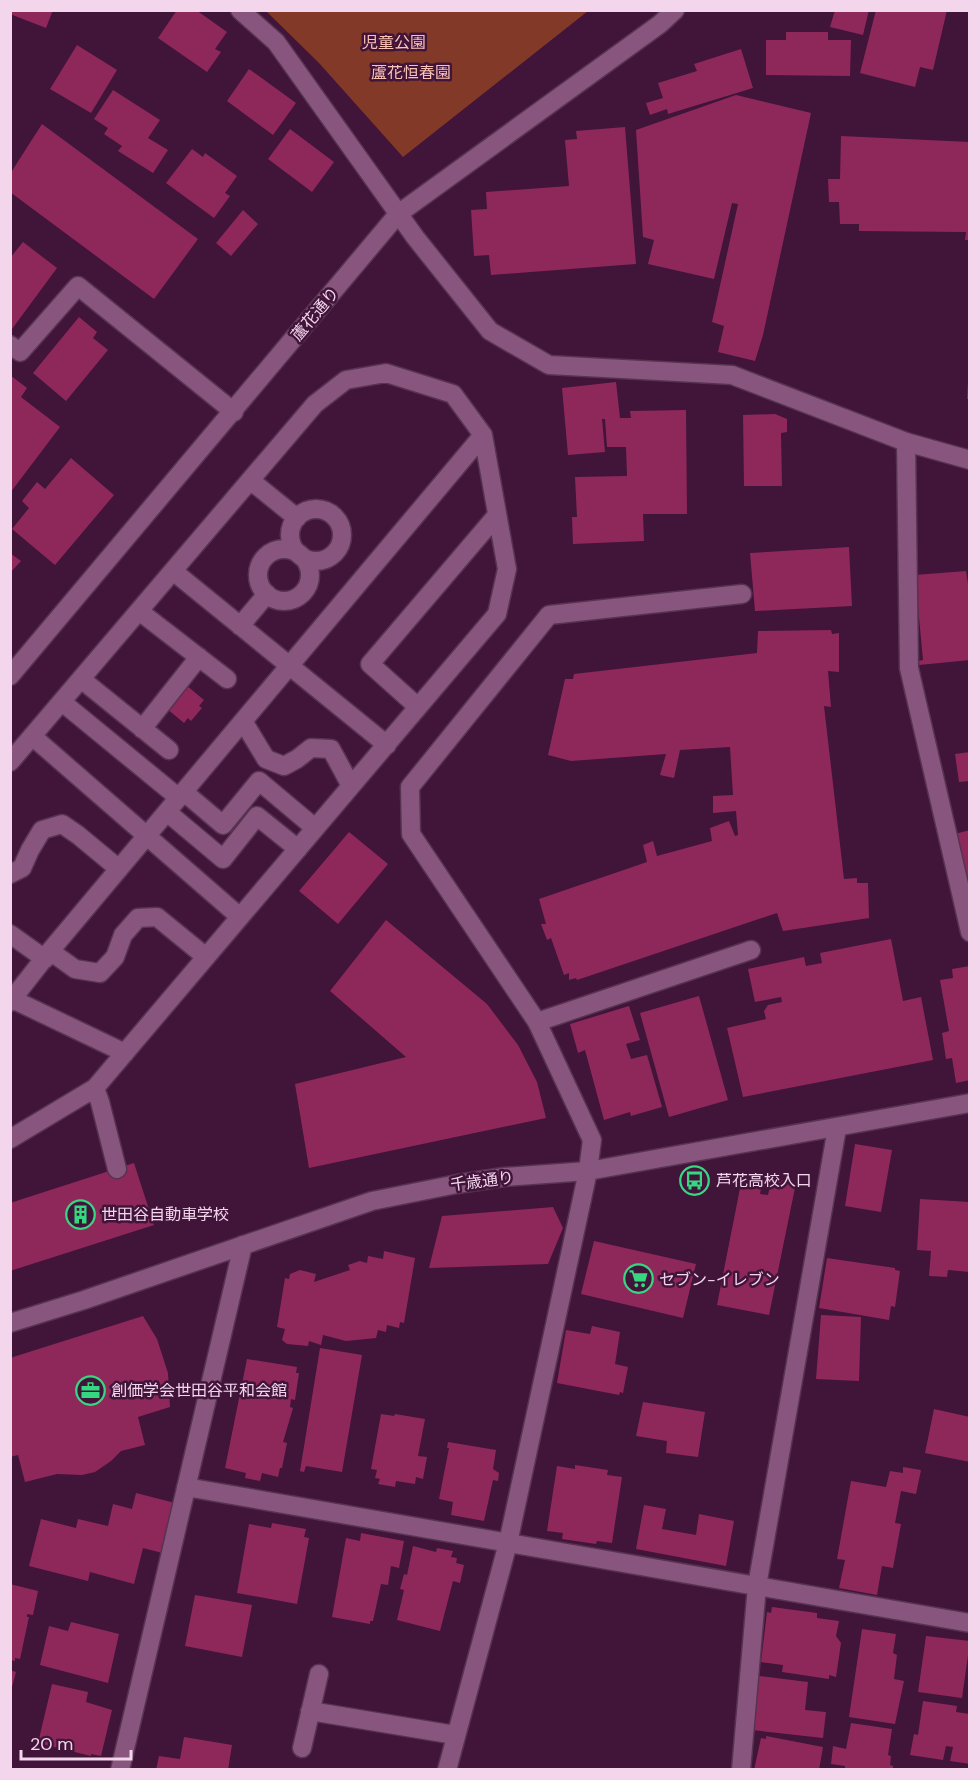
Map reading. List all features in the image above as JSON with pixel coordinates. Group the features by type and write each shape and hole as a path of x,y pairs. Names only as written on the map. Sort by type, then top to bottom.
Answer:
{"street":[{"path":"240,10 276,42 398,214 490,331 549,365 732,375 906,442 969,460"},
{"name":"蘆花通り","path":"10,676 398,214 660,24 675,10"},
{"path":"10,345 20,352 78,286 234,412"},
{"path":"10,762 315,404 346,380 386,374 453,394 483,435 507,569 497,614 95,1089 10,1138"},
{"path":"125,1053 11,999 483,435"},
{"path":"906,442 909,668 969,932"},
{"path":"250,480 297,518"},
{"path":"297,518 290,533 294,549 299,555 308,564 309,573 305,590 291,600 273,599 258,580 261,563 265,557 280,549 288,549 299,555 307,560 324,560 337,550 342,534 336,518 329,513 312,510 304,512 297,518"},
{"path":"418,706 370,664 497,515"},
{"path":"173,572 387,745"},
{"path":"240,626 267,594"},
{"path":"447,1770 508,1543 588,1171 592,1140 537,1022 411,834 410,788 549,615 742,594"},
{"path":"139,611 227,679"},
{"path":"142,729 199,657"},
{"path":"81,679 169,750"},
{"path":"62,702 223,825 259,782 315,828"},
{"path":"243,721 266,759 284,766 311,747 331,749 351,786"},
{"path":"32,736 240,917"},
{"path":"167,812 223,859 257,816 297,849"},
{"path":"10,874 22,868 42,830 62,824 119,870"},
{"path":"10,934 75,969 100,973 115,957 123,935 138,918 157,917 206,957"},
{"path":"537,1022 751,950"},
{"path":"95,1089 117,1168"},
{"name":"千歳通り","path":"10,1323 84,1300 372,1201 411,1192 504,1177 588,1171 969,1103"},
{"path":"741,1770 757,1586 837,1128"},
{"path":"120,1770 243,1245"},
{"path":"186,1487 969,1623"},
{"path":"302,1748 319,1674"},
{"path":"310,1711 455,1735"}],"green space":[{"name":"蘆花恒春園","path":"266,11 588,11 403,157 319,63"}],"building":[{"path":"10,10 53,10 46,28 10,14"},
{"path":"177,10 196,10 227,32 215,49 221,52 207,72 158,38"},
{"path":"835,10 869,10 863,35 830,27"},
{"path":"876,10 947,10 933,70 920,67 915,87 860,73"},
{"path":"786,32 828,32 828,40 851,40 850,76 766,75 766,40 786,40"},
{"path":"77,45 117,70 91,113 50,89"},
{"path":"741,49 753,88 668,114 667,109 650,115 646,103 663,98 658,83 697,71 694,64"},
{"path":"249,69 296,103 273,135 227,101"},
{"path":"113,90 160,120 148,138 168,150 153,173 118,151 122,146 104,134 108,128 94,119"},
{"path":"736,95 811,113 763,335 755,361 718,352 724,326 712,322 738,204 732,203 714,279 648,264 654,240 643,237 636,130"},
{"path":"42,124 198,239 154,299 10,192 10,174"},
{"path":"625,127 636,264 491,275 489,255 474,256 471,210 487,209 486,192 569,186 565,140 577,139 576,131"},
{"path":"290,129 334,162 312,192 268,159"},
{"path":"841,136 970,142 970,240 965,240 966,232 859,231 859,224 840,224 839,202 829,202 828,179 840,179"},
{"path":"192,149 203,157 205,153 237,176 225,193 230,196 214,218 166,183"},
{"path":"243,210 258,224 231,256 216,243"},
{"path":"23,242 57,268 12,329 10,327 10,258"},
{"path":"79,317 97,332 93,338 108,350 66,401 33,373"},
{"path":"10,375 27,388 21,397 60,427 10,493"},
{"path":"616,382 620,418 631,418 630,411 686,410 687,514 643,514 644,541 573,544 572,517 577,517 575,477 627,476 626,447 607,447 605,419 602,419 605,452 568,455 562,388"},
{"path":"968,382 970,382 970,399 967,399"},
{"path":"775,414 787,419 787,432 781,433 782,486 744,486 743,415"},
{"path":"71,458 114,495 55,565 12,529 29,508 22,501 37,482 45,489"},
{"path":"849,547 852,606 755,611 750,553"},
{"path":"10,553 21,561 10,573"},
{"path":"966,571 968,584 970,583 970,660 919,665 918,661 923,660 915,575"},
{"path":"831,630 832,634 839,633 839,672 828,671 831,707 824,706 844,879 857,878 857,883 868,883 869,918 783,931 777,913 577,980 576,978 569,980 569,973 564,975 551,938 547,940 541,924 546,924 539,899 647,862 643,845 653,841 657,856 712,841 710,828 729,821 735,836 738,835 736,811 713,813 713,796 733,795 730,747 680,750 674,778 660,775 666,754 571,761 548,755 565,679 573,679 574,674 757,653 758,631"},
{"path":"186,685 204,700 199,706 202,708 191,721 188,718 184,723 166,708"},
{"path":"970,752 970,781 959,782 955,754"},
{"path":"970,830 970,901 951,835"},
{"path":"349,832 388,864 338,924 299,891"},
{"path":"386,920 487,1004 518,1045 537,1082 546,1118 309,1168 295,1084 406,1057 330,991"},
{"path":"891,939 903,1001 921,997 933,1060 743,1097 727,1028 766,1019 764,1011 768,1005 782,1002 781,997 755,1002 748,969 804,957 806,966 822,963 820,953"},
{"path":"970,966 970,1080 956,1083 952,1058 946,1059 942,1033 949,1031 940,980 953,978 952,969"},
{"path":"699,996 728,1100 669,1117 640,1013"},
{"path":"629,1006 640,1040 626,1044 631,1059 647,1055 662,1107 631,1116 630,1112 604,1120 585,1050 578,1053 570,1024"},
{"path":"855,1144 892,1150 881,1212 845,1206"},
{"name":"世田谷自動車学校","path":"134,1163 154,1225 10,1271 10,1203"},
{"path":"743,1173 763,1178 760,1194 768,1195 772,1178 796,1183 769,1315 717,1305"},
{"path":"920,1199 970,1202 970,1272 948,1270 947,1277 929,1276 931,1251 917,1250"},
{"path":"553,1207 563,1228 548,1264 429,1268 442,1216"},
{"name":"セブン-イレブン","path":"594,1241 696,1264 683,1318 581,1294"},
{"path":"384,1251 415,1258 404,1323 400,1322 399,1328 387,1325 386,1332 378,1330 376,1338 346,1341 323,1335 321,1345 309,1341 308,1346 287,1344 282,1340 285,1329 277,1327 285,1278 289,1279 290,1274 300,1270 316,1274 314,1282 350,1270 348,1265 360,1261 367,1263 368,1256 383,1259"},
{"path":"827,1258 895,1268 900,1271 895,1307 891,1306 889,1320 819,1308"},
{"path":"821,1315 861,1317 859,1381 816,1379"},
{"name":"創価学会世田谷平和会館","path":"143,1316 157,1339 168,1373 170,1407 138,1417 145,1445 121,1451 95,1472 82,1475 57,1474 25,1482 18,1455 10,1457 10,1358"},
{"path":"592,1326 620,1332 615,1364 628,1367 623,1393 620,1392 619,1395 557,1383 566,1330 590,1334"},
{"path":"320,1348 362,1355 342,1472 306,1466 304,1472 300,1471"},
{"path":"247,1359 297,1367 296,1373 299,1373 295,1400 291,1399 290,1407 293,1408 283,1442 287,1443 282,1468 280,1468 278,1477 262,1473 260,1481 245,1478 246,1473 225,1468"},
{"path":"643,1402 705,1412 698,1457 666,1453 667,1441 636,1436"},
{"path":"934,1409 970,1417 970,1462 925,1453"},
{"path":"381,1414 425,1419 418,1456 427,1457 423,1479 416,1477 415,1484 396,1481 395,1487 378,1484 380,1479 375,1478 377,1470 371,1469"},
{"path":"448,1442 496,1450 493,1469 499,1473 498,1481 493,1480 484,1521 451,1515 453,1502 439,1499 449,1448 447,1448"},
{"path":"575,1465 608,1470 607,1475 622,1477 612,1543 597,1541 596,1544 562,1539 563,1533 547,1531 557,1466 575,1469"},
{"path":"903,1467 921,1470 916,1494 901,1491 895,1523 901,1524 893,1568 882,1566 877,1595 839,1588 845,1560 837,1559 851,1481 886,1487 890,1471 903,1473"},
{"path":"136,1493 179,1504 166,1554 143,1548 134,1584 90,1572 88,1581 29,1566 41,1519 76,1528 78,1519 108,1526 113,1504 132,1509"},
{"path":"644,1505 666,1509 662,1529 696,1535 699,1514 734,1521 726,1566 636,1549"},
{"path":"272,1523 306,1529 304,1537 309,1538 297,1604 237,1593 249,1524 271,1528"},
{"path":"361,1533 404,1541 399,1568 391,1566 388,1585 381,1584 373,1621 370,1621 370,1624 332,1617 346,1538 360,1541"},
{"path":"413,1546 436,1552 437,1548 453,1551 451,1557 457,1558 456,1563 464,1565 460,1583 453,1581 440,1631 397,1620 404,1590 400,1589 404,1574 407,1575"},
{"path":"10,1584 38,1591 33,1615 27,1614 29,1617 20,1659 15,1658 15,1661 10,1660"},
{"path":"195,1595 252,1605 242,1657 185,1646"},
{"path":"772,1607 817,1613 817,1618 839,1621 836,1636 841,1643 836,1677 829,1675 829,1679 782,1672 783,1665 761,1662 767,1612 771,1613"},
{"path":"71,1622 119,1634 108,1683 40,1665 49,1626 68,1631"},
{"path":"862,1629 896,1634 893,1653 897,1655 894,1679 904,1681 895,1724 849,1717"},
{"path":"926,1636 970,1641 962,1698 918,1692"},
{"path":"10,1670 16,1672 11,1691 10,1690"},
{"path":"759,1676 808,1682 805,1710 826,1712 823,1738 752,1730"},
{"path":"52,1684 88,1692 86,1702 112,1710 101,1756 91,1754 91,1756 38,1743"},
{"path":"923,1701 957,1706 956,1712 970,1714 970,1764 950,1761 953,1747 946,1746 943,1760 910,1755 914,1734 918,1735"},
{"path":"851,1723 892,1729 888,1755 891,1756 890,1765 893,1766 893,1770 845,1770 845,1766 831,1764 833,1746 846,1749"},
{"path":"766,1736 823,1747 819,1770 754,1770 761,1738 766,1739"},
{"path":"184,1737 232,1745 228,1770 156,1770 159,1756 180,1759"}],"place":[{"name":"芦花高校入口","path":"695,1180"},
{"name":"世田谷自動車学校","path":"80,1214"},
{"name":"セブン-イレブン","path":"638,1279"},
{"name":"創価学会世田谷平和会館","path":"90,1390"}],"park label":[{"name":"児童公園","path":"394,42"}]}
